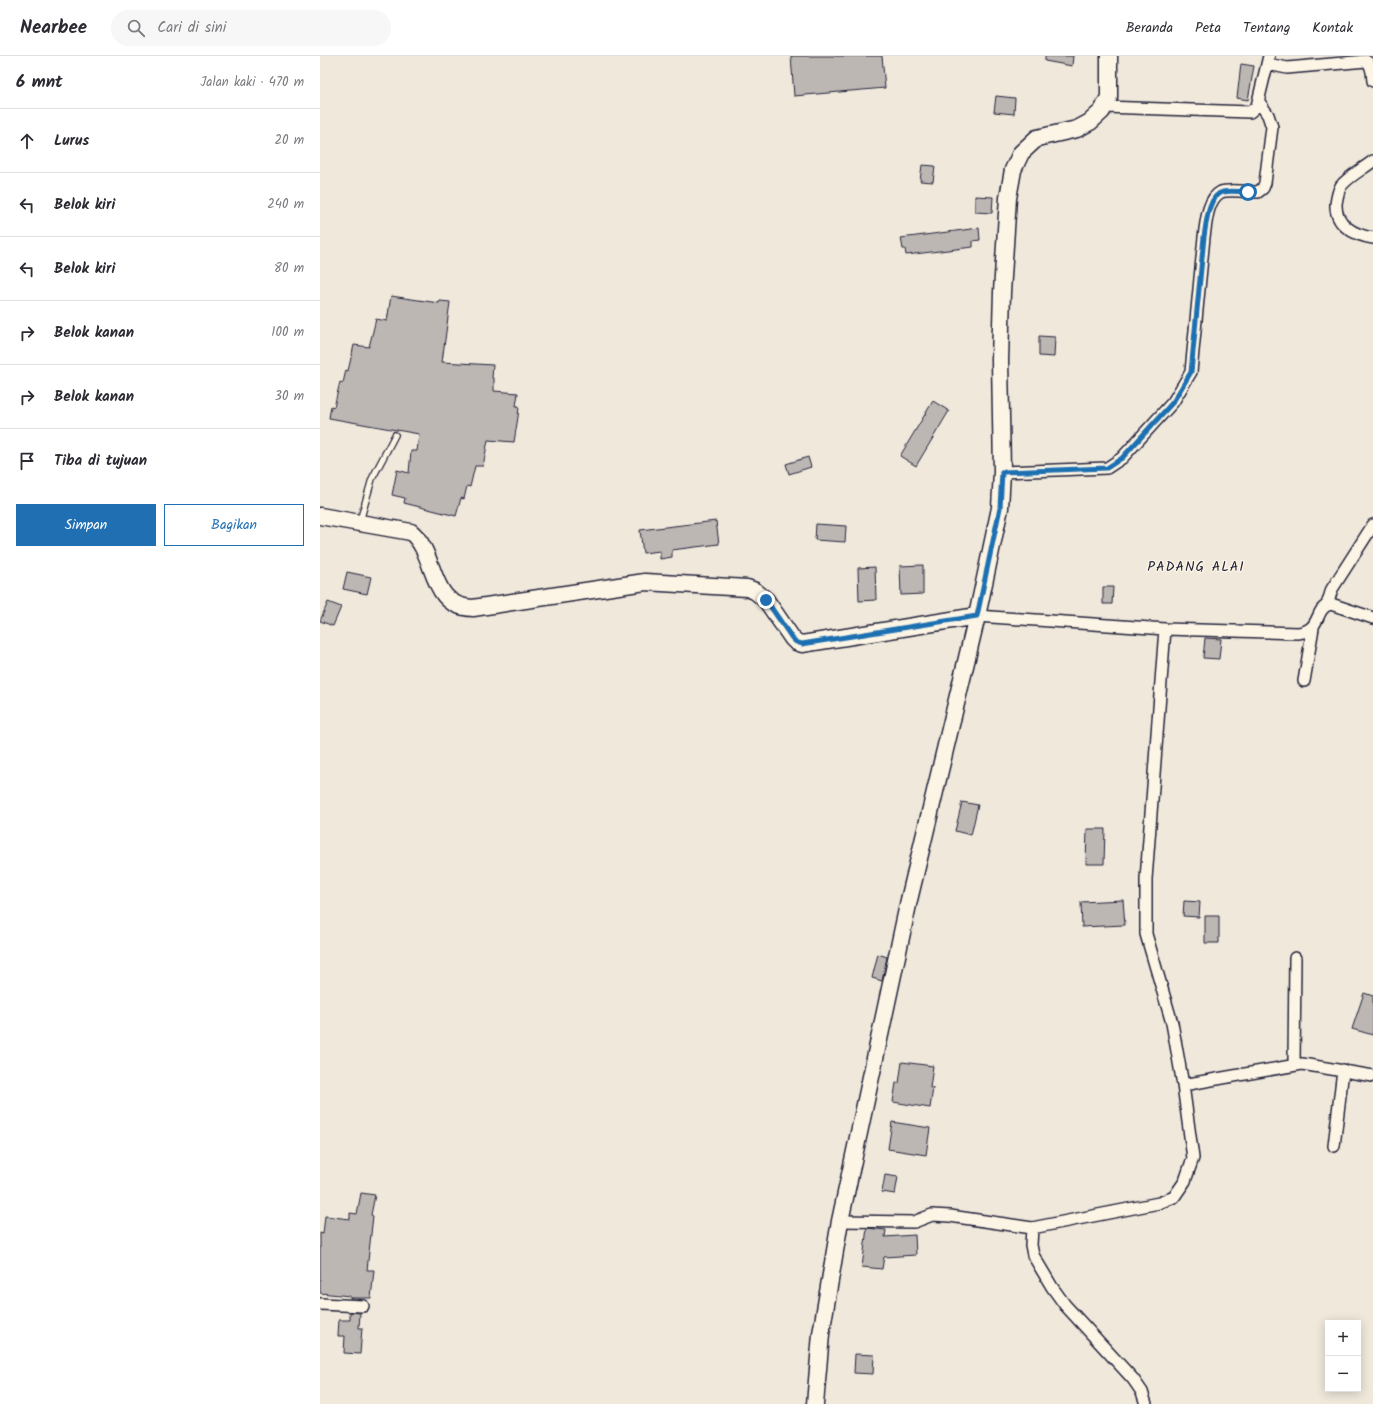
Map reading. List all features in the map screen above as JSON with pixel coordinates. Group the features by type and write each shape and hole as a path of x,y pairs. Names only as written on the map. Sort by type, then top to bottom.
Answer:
{"street":[{"path":"814,1404 821,1334 840,1221 909,900 977,616 1000,508 1002,472 1000,360 1002,292 1008,198 1013,170 1021,153 1037,138 1077,129 1090,122 1104,107 1109,97 1109,56"},
{"path":"1104,107 1246,113 1255,110 1259,102 1268,60 1288,68 1366,61 1371,64 1373,81"},
{"path":"1002,472 1107,468 1122,458 1173,402 1191,372 1206,225 1212,203 1216,196 1222,192 1258,192 1263,188 1265,183 1272,127 1268,115 1259,102"},
{"path":"1373,161 1342,184 1338,194 1336,210 1338,218 1346,227 1373,238"},
{"path":"320,516 411,532 419,542 445,597 454,605 464,608 645,582 747,588 755,591 766,600 792,638 796,642 802,644 977,616 1165,629 1298,633 1306,632 1313,628"},
{"path":"1304,681 1313,628 1323,608 1327,605 1332,589 1373,525"},
{"path":"1327,605 1331,604 1373,618"},
{"path":"840,1221 914,1222 932,1216 950,1216 1032,1228 1141,1207 1174,1197 1185,1181 1193,1158 1183,1085 1172,1023 1146,934 1145,915 1146,879 1165,629"},
{"path":"1294,1065 1295,958"},
{"path":"1183,1085 1302,1064 1373,1076"},
{"path":"1334,1146 1343,1070"},
{"path":"1032,1228 1031,1245 1033,1256 1052,1287 1065,1305 1133,1380 1142,1392 1146,1404"},
{"path":"320,1304 363,1306"}],"lane":[{"path":"360,524 372,479 395,435"}],"building":[{"path":"791,56 882,56 885,88 794,96"},
{"path":"1045,56 1073,56 1072,66 1045,61"},
{"path":"1241,64 1254,66 1248,100 1237,98"},
{"path":"996,96 1015,98 1014,114 994,112"},
{"path":"922,165 935,166 933,182 920,181"},
{"path":"975,196 993,197 992,213 975,212"},
{"path":"979,228 980,240 973,241 973,247 906,255 905,249 903,249 901,238"},
{"path":"391,296 439,303 440,301 450,302 442,362 493,365 492,378 494,378 494,391 518,393 516,406 519,406 514,442 488,440 483,466 475,466 470,487 467,486 464,499 461,498 456,516 404,503 405,498 392,495 397,470 409,473 411,451 417,451 419,434 329,418 331,406 334,407 340,382 343,383 346,370 348,371 354,345 369,347 376,319 387,321"},
{"path":"1039,336 1055,337 1054,357 1039,356"},
{"path":"933,401 949,411 916,466 900,456"},
{"path":"808,457 811,467 789,474 786,464"},
{"path":"716,521 719,544 672,550 672,557 660,559 660,551 643,553 640,530"},
{"path":"816,524 846,526 845,542 815,540"},
{"path":"923,565 923,594 901,595 900,566"},
{"path":"875,567 876,600 859,601 858,568"},
{"path":"347,572 371,577 367,594 343,589"},
{"path":"1103,587 1113,587 1112,604 1103,604"},
{"path":"328,602 341,607 333,626 320,621"},
{"path":"1205,638 1221,639 1219,659 1203,658"},
{"path":"962,802 978,805 971,835 955,831"},
{"path":"1087,829 1105,829 1104,864 1086,864"},
{"path":"1123,900 1125,925 1082,927 1081,902"},
{"path":"1184,901 1200,902 1199,917 1183,916"},
{"path":"1205,916 1219,916 1219,943 1205,943"},
{"path":"878,954 887,957 882,981 872,978"},
{"path":"1364,993 1373,996 1373,1035 1352,1029"},
{"path":"902,1062 933,1066 930,1088 933,1088 930,1108 893,1102 896,1083 899,1083"},
{"path":"892,1122 930,1128 926,1155 888,1149"},
{"path":"885,1175 898,1177 895,1194 882,1192"},
{"path":"361,1193 375,1195 371,1215 373,1216 367,1270 374,1270 371,1298 350,1298 350,1296 320,1293 320,1233 323,1234 325,1216 350,1219 350,1213 357,1214"},
{"path":"867,1228 886,1230 885,1237 915,1235 916,1255 884,1257 882,1269 862,1267"},
{"path":"350,1312 360,1313 359,1328 362,1328 360,1354 344,1353 345,1336 338,1336 339,1320 350,1320"},
{"path":"855,1354 874,1355 873,1374 854,1373"}],"district":[{"name":"PADANG ALAI","path":"1196,567"}],"route":[{"path":"766,600 792,638 796,642 802,644 977,616 1000,508 1002,472 1107,468 1122,458 1173,402 1191,372 1206,219 1216,196 1222,192 1248,192"}]}
